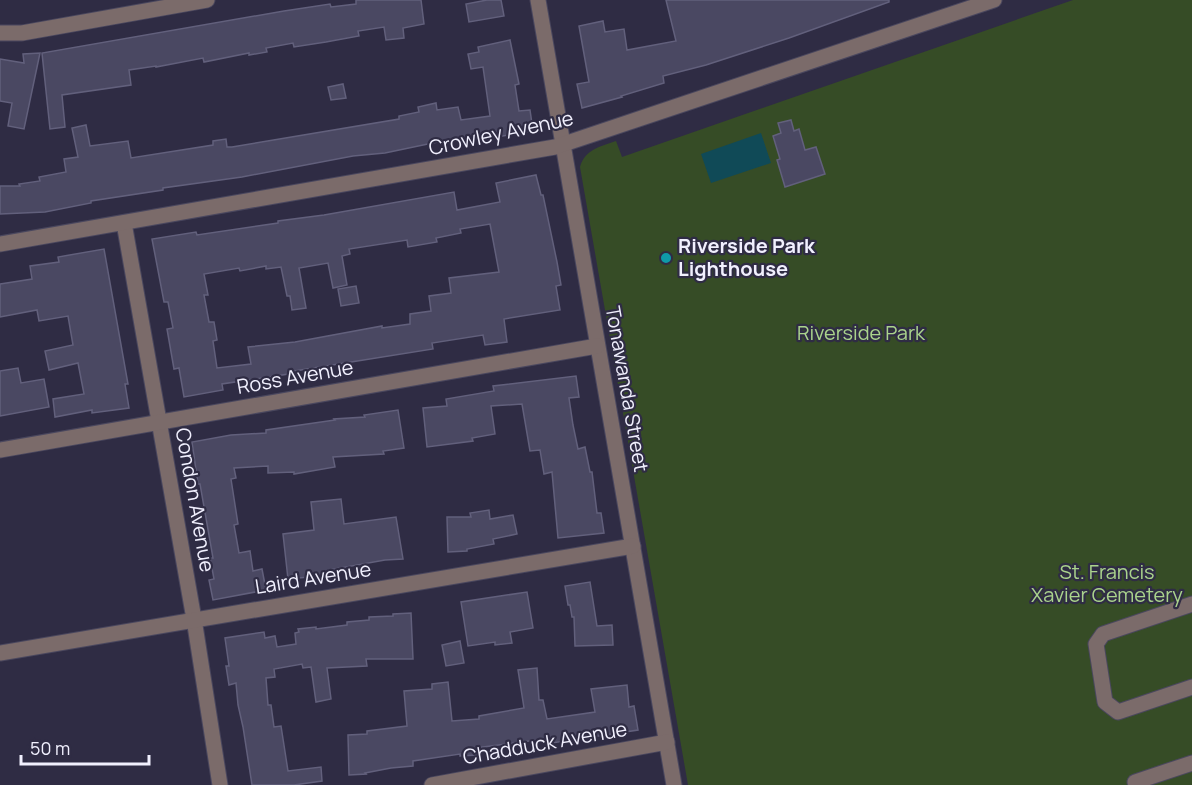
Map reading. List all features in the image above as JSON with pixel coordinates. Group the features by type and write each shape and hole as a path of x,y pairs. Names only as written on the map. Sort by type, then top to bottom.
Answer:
{"street":[{"path":"0,33 22,33 207,0"},
{"name":"Tonawanda Street","path":"538,0 674,785"},
{"name":"Crowley Avenue","path":"0,244 564,145 994,0"},
{"name":"Condon Avenue","path":"124,223 194,619 220,785"},
{"name":"Ross Avenue","path":"0,450 597,346"},
{"name":"Laird Avenue","path":"0,652 633,546"},
{"path":"1192,604 1103,634 1096,645 1106,702 1118,712 1192,687"},
{"name":"Chadduck Avenue","path":"432,785 667,742"},
{"path":"1135,782 1192,763"}],"green space":[{"name":"Riverside Park","path":"1073,0 1192,0 1192,785 688,785 580,167 582,161 589,152 616,141 622,157"}],"shaded area":[{"path":"761,133 771,163 711,183 701,154"}],"building":[{"path":"356,0 421,0 424,24 403,28 404,38 386,40 384,27 358,31 359,36 326,42 294,47 293,43 266,48 267,52 249,55 249,53 204,62 203,58 129,70 131,85 62,95 65,127 50,129 42,53 284,11 330,4 331,7 356,4"},
{"path":"501,0 504,16 469,22 466,4"},
{"path":"666,0 889,0 889,2 789,38 706,65 663,76 664,83 582,108 577,84 589,82 579,26 603,21 605,32 624,29 627,50 676,41"},
{"path":"510,40 519,84 515,85 519,111 530,110 533,131 466,142 466,138 447,140 385,153 353,156 242,177 163,188 163,190 91,201 91,203 45,212 0,214 0,186 20,186 19,184 40,181 39,177 66,172 64,159 78,157 72,128 86,125 90,146 128,141 131,158 213,145 213,141 226,139 227,147 232,147 399,119 399,116 419,112 418,107 436,103 437,110 458,107 461,120 490,116 483,67 471,69 468,54 479,52 478,47"},
{"path":"40,53 24,129 8,126 12,103 0,101 0,59 24,63 23,54"},
{"path":"343,84 346,98 331,100 328,87"},
{"path":"791,120 794,131 799,129 805,150 816,147 825,174 785,187 773,136 781,133 778,123"},
{"path":"536,175 541,195 543,195 557,262 561,285 556,286 560,310 504,319 507,342 485,345 483,335 432,343 433,349 222,384 223,390 184,397 179,368 174,369 167,329 173,328 168,302 164,302 152,239 278,223 278,221 454,192 457,210 500,202 496,183","holes":["490,224 499,272 449,278 451,293 429,296 431,311 410,314 410,324 382,328 382,326 295,342 248,347 251,364 217,368 213,341 217,340 214,322 209,322 204,295 208,295 204,274 239,268 240,271 266,266 266,269 281,267 292,310 306,308 299,268 328,263 333,288 347,285 342,256 350,254 349,249 407,240 408,247 437,242 436,238 461,233 460,229"]},
{"path":"104,249 128,384 125,384 129,408 92,413 92,410 55,417 53,399 84,394 78,363 49,370 45,351 73,345 68,316 39,321 37,310 0,317 0,284 32,279 30,266 59,262 58,257"},
{"path":"356,286 359,303 341,306 338,289"},
{"path":"18,368 21,383 44,379 49,407 0,416 0,371"},
{"path":"576,376 579,397 569,398 573,425 578,449 585,447 590,472 592,472 597,513 601,513 604,533 558,538 552,472 544,474 540,450 530,451 522,404 491,406 495,434 472,438 473,441 427,447 423,408 447,406 446,399 494,391 493,386"},
{"path":"398,410 404,448 383,451 384,454 333,457 335,467 294,474 294,472 268,473 268,466 234,468 236,478 231,479 238,524 234,525 239,553 250,551 253,571 262,569 266,590 213,600 209,580 214,579 210,558 213,558 192,442 231,435 266,433 266,430 334,419 365,417 364,415"},
{"path":"341,499 344,524 396,517 403,559 329,570 330,575 288,579 283,534 314,530 311,502"},
{"path":"489,510 490,519 513,515 517,534 493,539 494,544 467,549 467,551 448,552 447,517 471,517 470,513"},
{"path":"590,582 597,626 612,625 613,645 575,646 574,617 568,605 565,586"},
{"path":"527,592 533,628 510,632 512,643 495,645 495,642 468,646 461,602"},
{"path":"411,613 413,659 366,659 367,666 327,668 331,699 316,702 311,667 303,668 302,664 274,669 275,677 266,678 268,705 271,705 274,727 281,726 288,771 321,767 322,781 294,785 252,785 236,683 229,685 225,638 264,632 265,638 275,636 277,647 296,644 295,633 299,632 298,629 347,625 347,622 369,620 369,617"},
{"path":"460,641 464,663 446,666 442,645"},
{"path":"537,668 539,700 543,700 547,719 595,712 591,689 627,685 629,707 634,706 638,730 552,743 552,738 476,748 477,755 460,756 460,754 413,761 413,766 349,775 348,735 367,734 367,731 407,726 404,691 432,689 432,684 448,682 452,721 479,719 479,716 524,708 518,670"}],"place":[{"name":"Riverside Park Lighthouse","path":"666,258"}],"park label":[{"name":"St. Francis Xavier Cemetery","path":"1107,584"}]}
